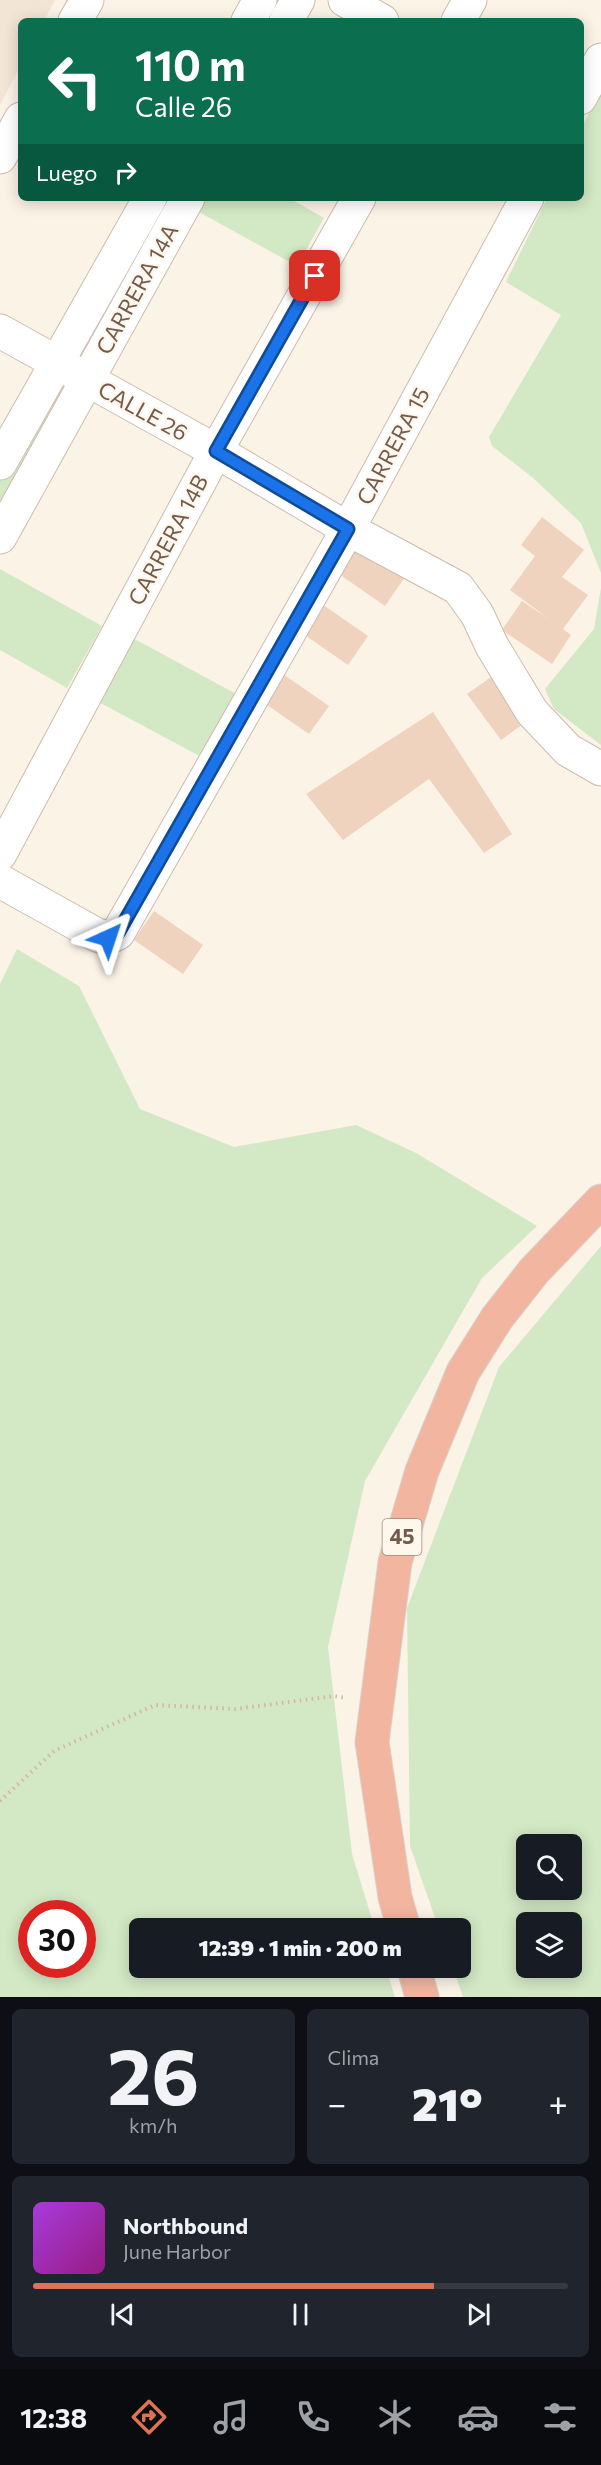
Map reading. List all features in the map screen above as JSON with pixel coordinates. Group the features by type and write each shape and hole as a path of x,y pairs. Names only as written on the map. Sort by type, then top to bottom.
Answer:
{"highway":[{"name":"45","path":"401,1918 395,1897 372,1742 395,1563 422,1471 463,1372 497,1318 534,1271 601,1201"},
{"path":"417,1978 422,1997"}],"street":[{"path":"77,18 87,0"},
{"path":"250,18 260,0"},
{"path":"288,18 298,0"},
{"path":"345,0 377,18"},
{"path":"460,18 470,0"},
{"path":"584,91 601,60"},
{"path":"0,157 18,124"},
{"name":"CARRERA 14A","path":"0,463 148,201"},
{"name":"CARRERA 14A","path":"0,537 186,201"},
{"name":"CARRERA 14B","path":"0,854 216,451 357,201"},
{"name":"CARRERA 15","path":"0,881 97,934 108,938 118,933 348,529 525,201"},
{"name":"CALLE 26","path":"0,331 216,451 348,529 458,588 477,614 492,646 532,712 568,750 601,769"}],"path":[{"path":"0,1801 54,1751 155,1705 235,1709 334,1696 377,1703"}],"shaded area":[{"path":"0,0 55,0 46,18 18,18 18,71 0,105"}],"green space":[{"path":"601,89 601,573 581,523 532,477 492,446 489,437 561,315 506,282 546,201 584,201 584,123"},
{"path":"194,201 294,201 324,218 297,266 190,207"},
{"path":"56,371 69,381 0,510 0,470"},
{"path":"0,569 102,626 67,688 0,650"},
{"path":"601,588 601,745 554,709 545,689 594,629"},
{"path":"129,636 240,696 207,760 95,700"},
{"path":"17,949 79,986 140,1109 234,1147 356,1125 416,1153 537,1226 482,1278 365,1481 328,1647 352,1854 372,1918 129,1918 129,1978 389,1978 395,1997 0,1997 0,984"},
{"path":"601,1246 601,1997 463,1997 456,1978 471,1978 471,1918 435,1918 410,1846 407,1608 499,1367"}],"building":[{"path":"542,517 584,550 562,577 588,595 563,629 571,635 552,664 502,630 522,601 549,619 510,590 535,556 521,545"},
{"path":"356,543 405,577 385,606 336,572"},
{"path":"319,602 368,636 348,665 299,631"},
{"path":"280,672 329,706 309,734 260,700"},
{"path":"494,675 527,721 501,740 467,694"},
{"path":"433,712 512,834 484,853 429,779 343,840 306,794"},
{"path":"154,911 203,945 183,974 134,940"}],"route":[{"path":"108,938 118,933 348,529 216,451 315,276"}]}
